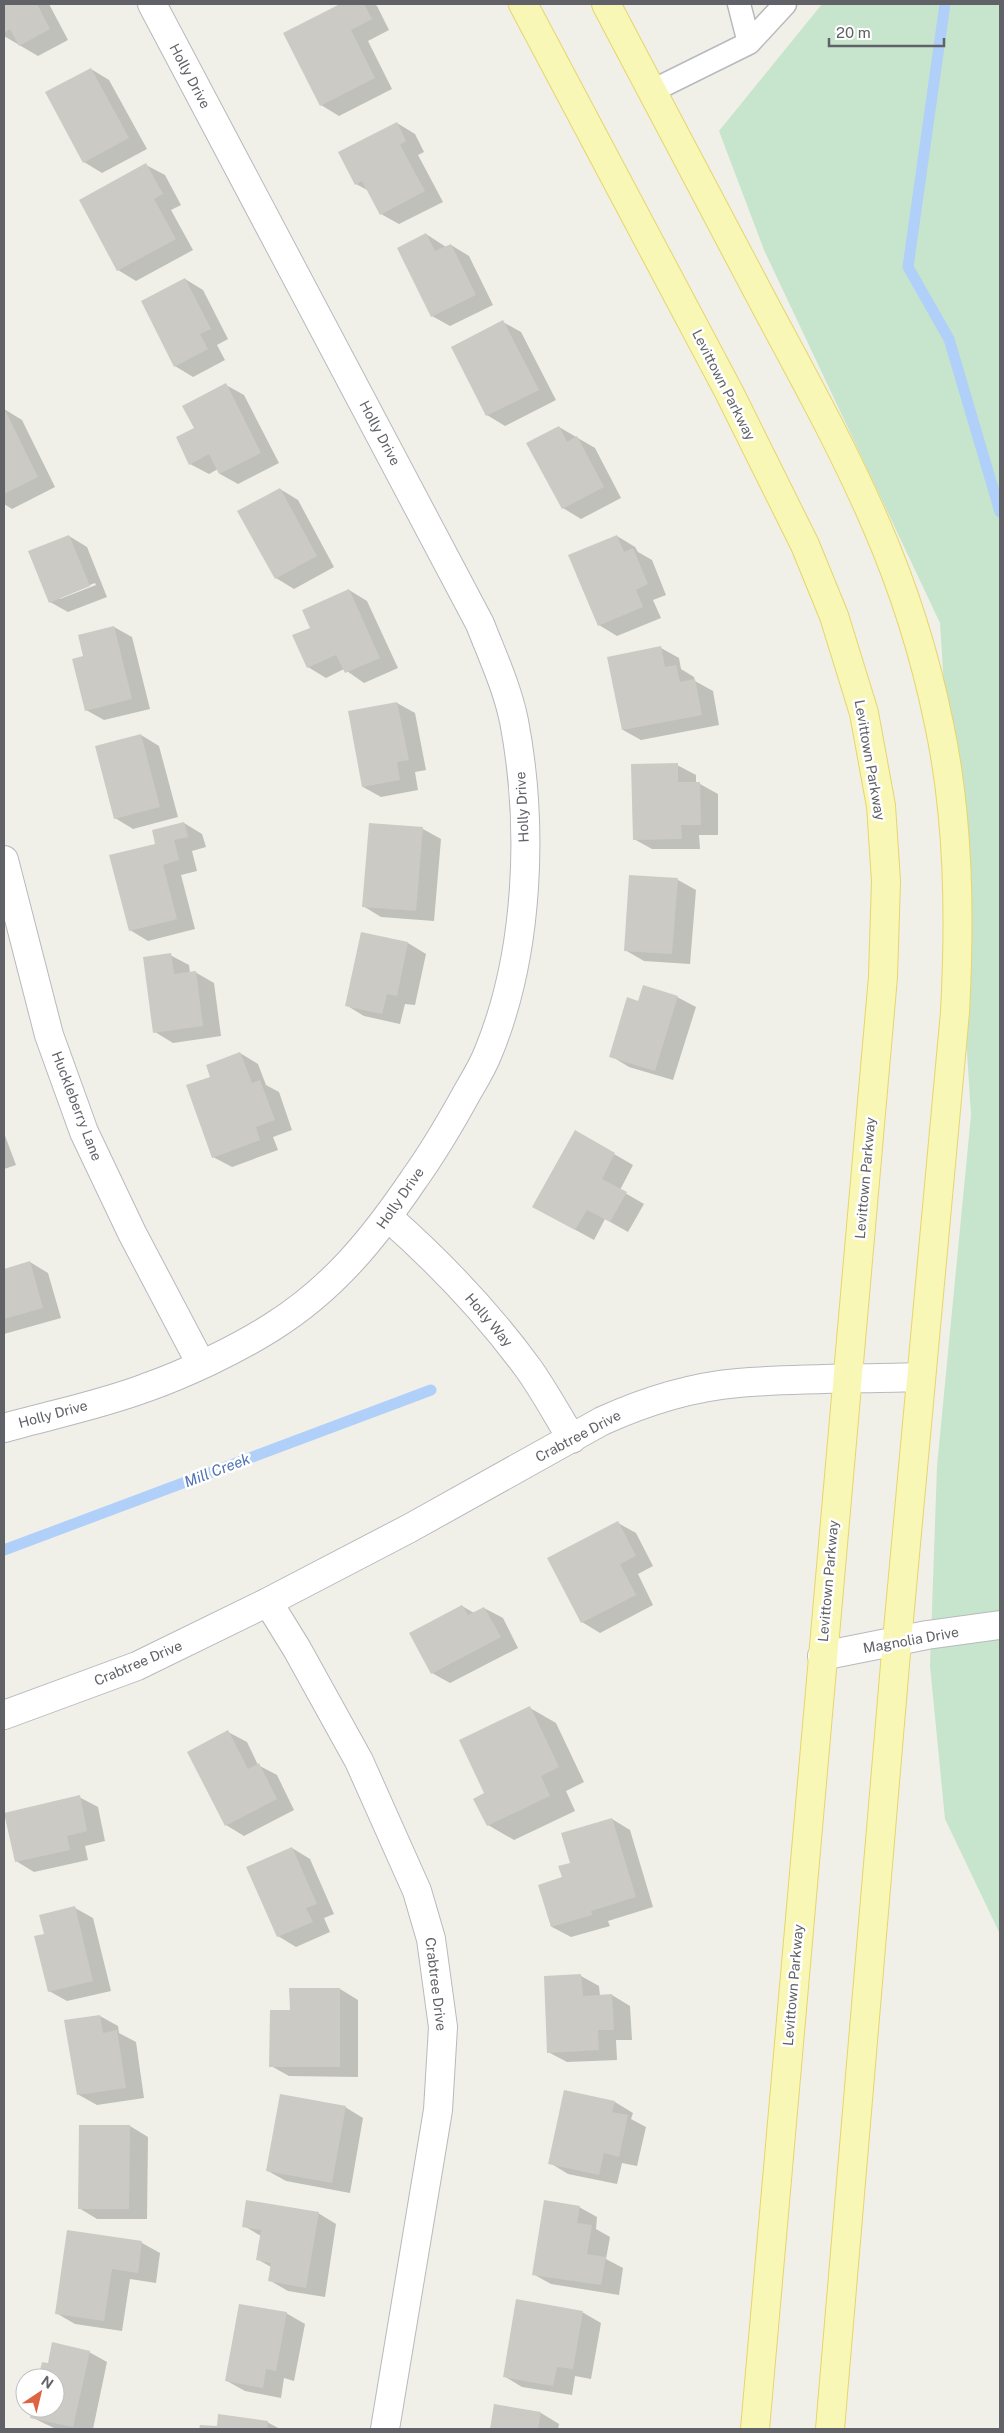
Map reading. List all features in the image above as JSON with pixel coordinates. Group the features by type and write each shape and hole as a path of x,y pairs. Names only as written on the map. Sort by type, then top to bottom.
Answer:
{"main road":[{"name":"Levittown Parkway","path":"523,4 729,392 805,545 834,616 864,713 881,806 886,890 883,977 755,2429"},
{"path":"606,4 815,399 875,522 912,618 939,724 950,790 957,875 958,962 830,2429"}],"street":[{"name":"Holly Drive","path":"4,1428 144,1389 201,1364 272,1327 314,1297 359,1255 388,1217 441,1140 488,1055 499,1024 515,960 524,886 524,802 514,721 506,691 480,624 152,4"},
{"name":"Huckleberry Lane","path":"4,860 49,1035 84,1132 132,1233 201,1364"},
{"name":"Holly Way","path":"388,1217 421,1246 477,1303 529,1369 572,1439"},
{"name":"Crabtree Drive","path":"4,1715 137,1666 268,1602 410,1528 602,1421 632,1408 687,1392 736,1383 921,1376"},
{"name":"Crabtree Drive","path":"268,1602 297,1649 359,1761 417,1891 432,1939 443,2027 438,2110 385,2429"},
{"name":"Magnolia Drive","path":"822,1656 898,1641 1000,1625"}],"lane":[{"path":"739,4 749,43"},
{"path":"652,91 749,43 785,4"}],"green space":[{"path":"822,4 1000,4 1000,1934 945,1819 930,1666 937,1466 971,1115 940,623 764,250 719,131"}],"building":[{"path":"4,4 37,4 50,29 19,46 10,29 4,33"},
{"path":"340,4 364,4 372,19 351,30 375,78 320,106 283,33"},
{"path":"91,68 129,138 83,163 45,92"},
{"path":"397,122 406,141 400,145 425,191 380,215 362,181 355,185 338,152"},
{"path":"146,163 163,194 154,199 176,239 117,271 79,200"},
{"path":"426,233 435,251 451,244 476,295 431,317 397,248"},
{"path":"185,278 211,329 200,334 208,349 174,367 141,301"},
{"path":"503,320 539,390 486,416 451,347"},
{"path":"226,383 261,453 219,474 209,454 189,465 176,437 194,428 182,406"},
{"path":"4,408 38,477 4,494"},
{"path":"559,426 567,442 577,436 604,487 562,509 526,443"},
{"path":"280,488 317,556 275,579 237,511"},
{"path":"69,535 90,586 49,603 28,551"},
{"path":"617,535 624,552 633,548 648,584 636,590 643,607 598,626 568,555"},
{"path":"349,589 380,658 345,673 336,655 307,668 292,635 310,628 302,610"},
{"path":"114,626 132,699 85,711 72,659 83,656 78,635"},
{"path":"661,646 665,667 676,665 680,682 695,679 702,715 622,730 607,657"},
{"path":"397,702 409,760 397,762 400,780 362,787 348,711"},
{"path":"141,734 160,807 114,819 95,746"},
{"path":"678,763 678,782 700,782 701,825 681,825 682,839 633,840 631,764"},
{"path":"184,822 188,837 174,840 179,860 163,865 177,919 129,931 109,855 155,844 152,830"},
{"path":"369,823 423,827 416,911 362,907"},
{"path":"629,875 678,878 672,954 624,951"},
{"path":"361,932 408,942 397,996 387,994 382,1014 345,1006"},
{"path":"171,953 174,974 196,971 203,1026 153,1033 143,957"},
{"path":"643,985 678,996 655,1071 609,1057 627,997 638,1001"},
{"path":"240,1052 252,1083 260,1080 275,1120 256,1127 260,1140 212,1158 186,1085 210,1077 206,1065"},
{"path":"575,1130 615,1153 602,1179 627,1192 610,1222 587,1210 575,1230 532,1207"},
{"path":"30,1261 43,1308 4,1319 4,1269"},
{"path":"618,1521 636,1556 620,1564 636,1595 581,1623 547,1558"},
{"path":"462,1605 468,1615 484,1607 501,1637 431,1674 409,1633"},
{"path":"530,1706 559,1767 541,1776 550,1796 487,1826 473,1799 484,1793 459,1740"},
{"path":"228,1730 248,1769 259,1763 277,1799 225,1826 187,1752"},
{"path":"80,1795 87,1831 67,1836 70,1850 15,1862 4,1813"},
{"path":"612,1818 636,1897 591,1911 592,1915 551,1927 538,1885 562,1877 558,1866 570,1863 561,1833"},
{"path":"292,1847 317,1904 306,1908 313,1922 277,1937 246,1867"},
{"path":"75,1906 93,1981 48,1992 34,1936 44,1934 39,1915"},
{"path":"581,1974 583,1996 612,1994 614,2030 598,2030 599,2050 547,2053 544,1976"},
{"path":"289,1988 340,1988 340,2067 269,2067 270,2010 290,2010"},
{"path":"100,2015 103,2033 117,2030 126,2088 77,2095 64,2020"},
{"path":"564,2090 615,2101 612,2112 628,2115 619,2157 604,2153 599,2175 548,2164"},
{"path":"280,2094 346,2106 332,2183 266,2171"},
{"path":"79,2125 130,2125 129,2209 78,2209"},
{"path":"246,2200 319,2212 306,2288 268,2281 271,2263 256,2260 261,2230 242,2227"},
{"path":"544,2200 580,2206 577,2223 592,2225 587,2254 606,2257 601,2285 532,2275"},
{"path":"67,2230 142,2241 138,2273 112,2269 104,2321 55,2314"},
{"path":"516,2299 583,2311 573,2369 557,2367 553,2386 503,2377"},
{"path":"239,2304 287,2312 276,2371 266,2369 263,2388 225,2381"},
{"path":"52,2342 90,2351 73,2427 30,2418 65,2418 65,2368 40,2368 42,2362 48,2363"},
{"path":"494,2404 541,2412 538,2429 490,2429"},
{"path":"218,2414 268,2421 267,2429 199,2429 200,2425 217,2426"}],"waterway":[{"path":"945,4 908,267 949,339 1000,512"},
{"name":"Mill Creek","path":"4,1550 431,1390"}]}
